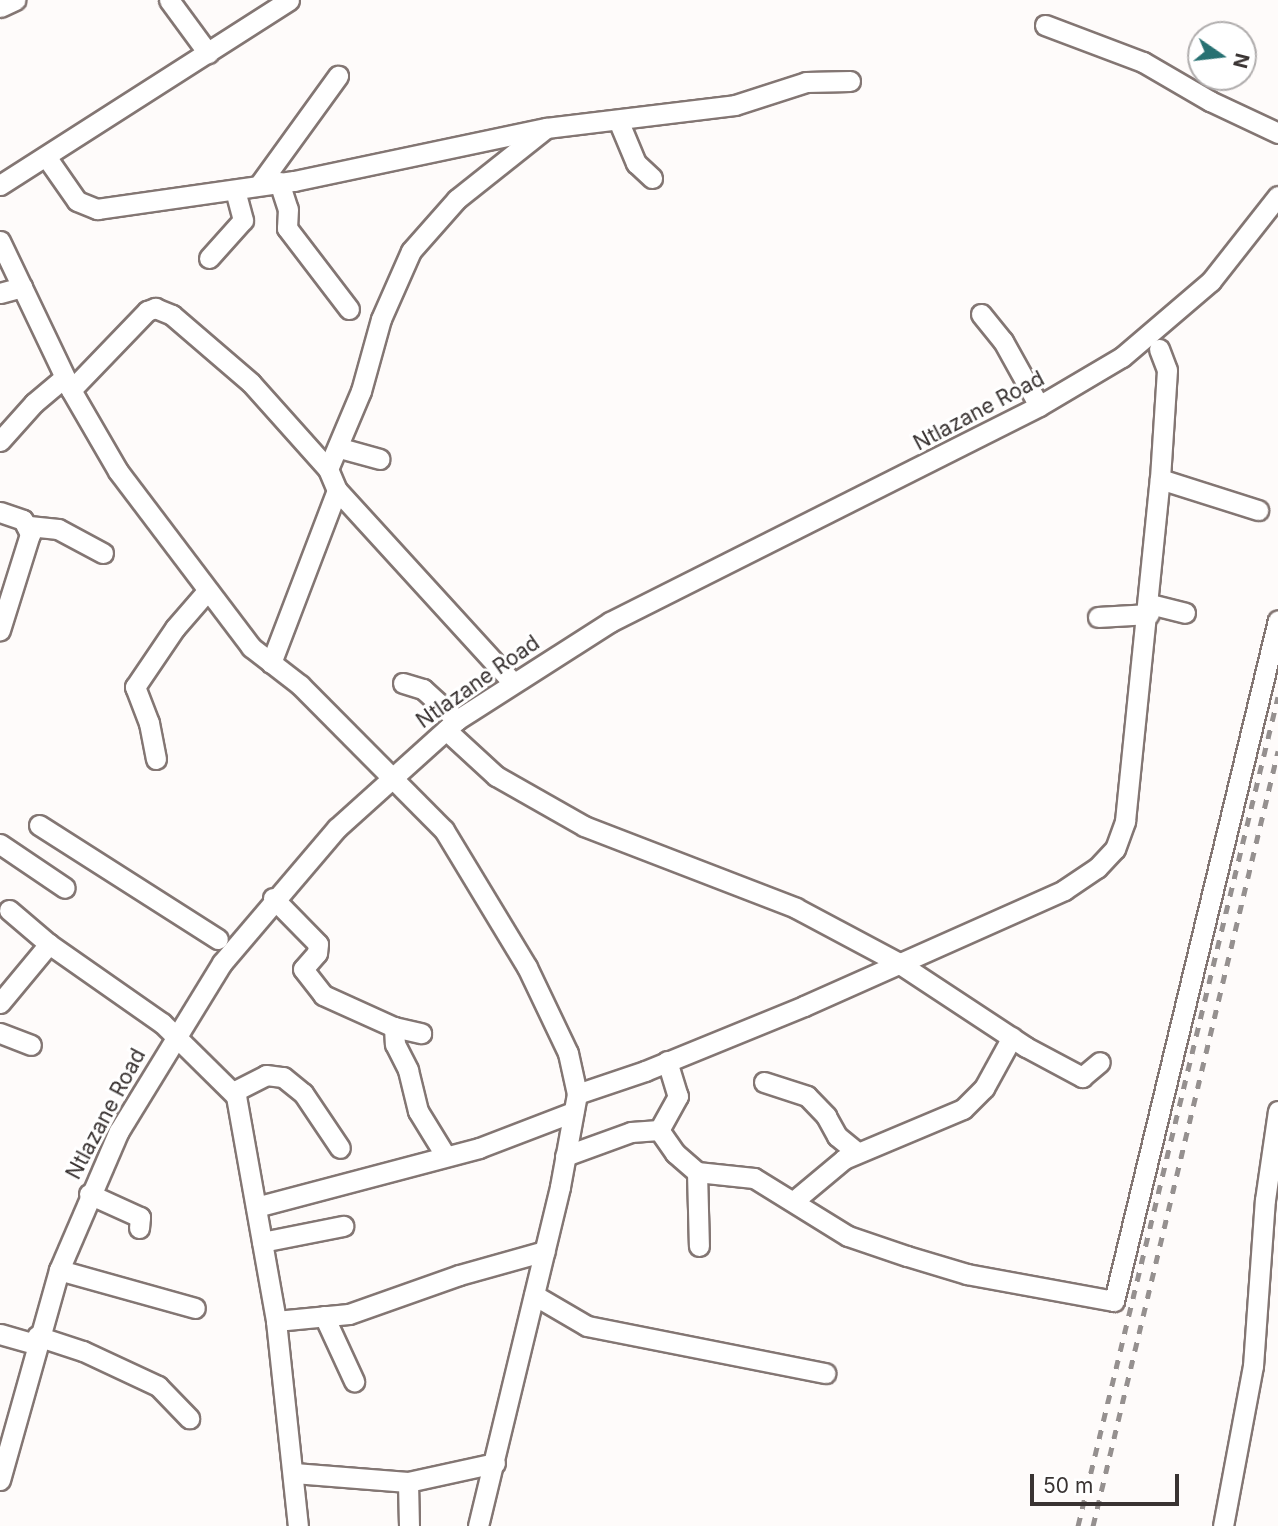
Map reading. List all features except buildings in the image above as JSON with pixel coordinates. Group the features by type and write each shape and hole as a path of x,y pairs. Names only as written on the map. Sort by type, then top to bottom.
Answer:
{"street":[{"path":"0,8 15,0"},
{"path":"169,0 208,53"},
{"path":"0,185 47,158 289,0"},
{"path":"1045,25 1143,62 1210,101 1278,133"},
{"path":"269,183 338,76"},
{"path":"47,158 77,201 92,209 235,191 546,128 735,105 806,82 850,81"},
{"path":"618,120 636,163 652,178"},
{"path":"328,469 340,448 381,319 411,251 457,199 546,128"},
{"path":"269,183 288,209 287,228 349,309"},
{"path":"209,258 243,220 235,191"},
{"name":"Ntlazane Road","path":"0,1480 35,1340 58,1270 89,1194 175,1036 222,963 274,898 393,775 451,725 610,622 1039,407 1122,357 1183,308 1238,250 1278,196"},
{"path":"0,241 68,383 118,471 251,647 393,775 444,830 514,944 568,1053 575,1103 565,1156 545,1251 478,1526"},
{"path":"0,293 22,287"},
{"path":"0,441 34,402 68,383 147,312 164,310 251,383 328,469 337,490 513,683"},
{"path":"981,314 1003,341 1039,407"},
{"path":"256,1207 479,1148 667,1061 1064,890 1097,868 1115,849 1125,821 1149,609 1160,479 1167,370 1159,349"},
{"path":"340,448 380,459"},
{"path":"1160,479 1258,510"},
{"path":"271,663 337,490"},
{"path":"0,512 29,526 58,529 103,553"},
{"path":"0,631 28,542 29,526"},
{"path":"156,759 149,723 135,687 181,619 207,591"},
{"path":"1098,617 1149,609 1185,613"},
{"path":"659,1130 675,1153 697,1172 754,1178 795,1200 848,1236 967,1275 1114,1301 1278,620"},
{"path":"403,683 423,689 496,776 584,826 796,908 897,962 1012,1037 1082,1077 1100,1062"},
{"path":"39,825 218,939"},
{"path":"0,844 65,888"},
{"path":"274,898 318,944 317,953 303,969 323,995 394,1027 421,1033"},
{"path":"9,910 49,944 175,1036 233,1092 241,1111 276,1321 295,1473 298,1526"},
{"path":"0,1003 49,944"},
{"path":"394,1027 395,1044 408,1070 418,1111 445,1155"},
{"path":"0,1033 31,1045"},
{"path":"795,1200 857,1152 963,1109 984,1087 1012,1037"},
{"path":"659,1130 678,1096 667,1061"},
{"path":"233,1092 266,1074 283,1077 303,1093 340,1148"},
{"path":"764,1082 807,1096 826,1116 836,1136 857,1152"},
{"path":"1223,1526 1253,1366 1278,1111"},
{"path":"565,1156 631,1132 659,1130"},
{"path":"697,1172 699,1246"},
{"path":"89,1194 140,1217 139,1228"},
{"path":"262,1242 343,1226"},
{"path":"276,1321 349,1314 459,1275 545,1251"},
{"path":"58,1270 195,1308"},
{"path":"534,1295 586,1326 825,1373"},
{"path":"324,1316 354,1381"},
{"path":"0,1334 83,1351 158,1386 190,1418"},
{"path":"295,1473 408,1482 495,1463"},
{"path":"408,1482 409,1526"}],"railway":[{"path":"1078,1526 1278,697"},
{"path":"1093,1526 1278,751"}]}
